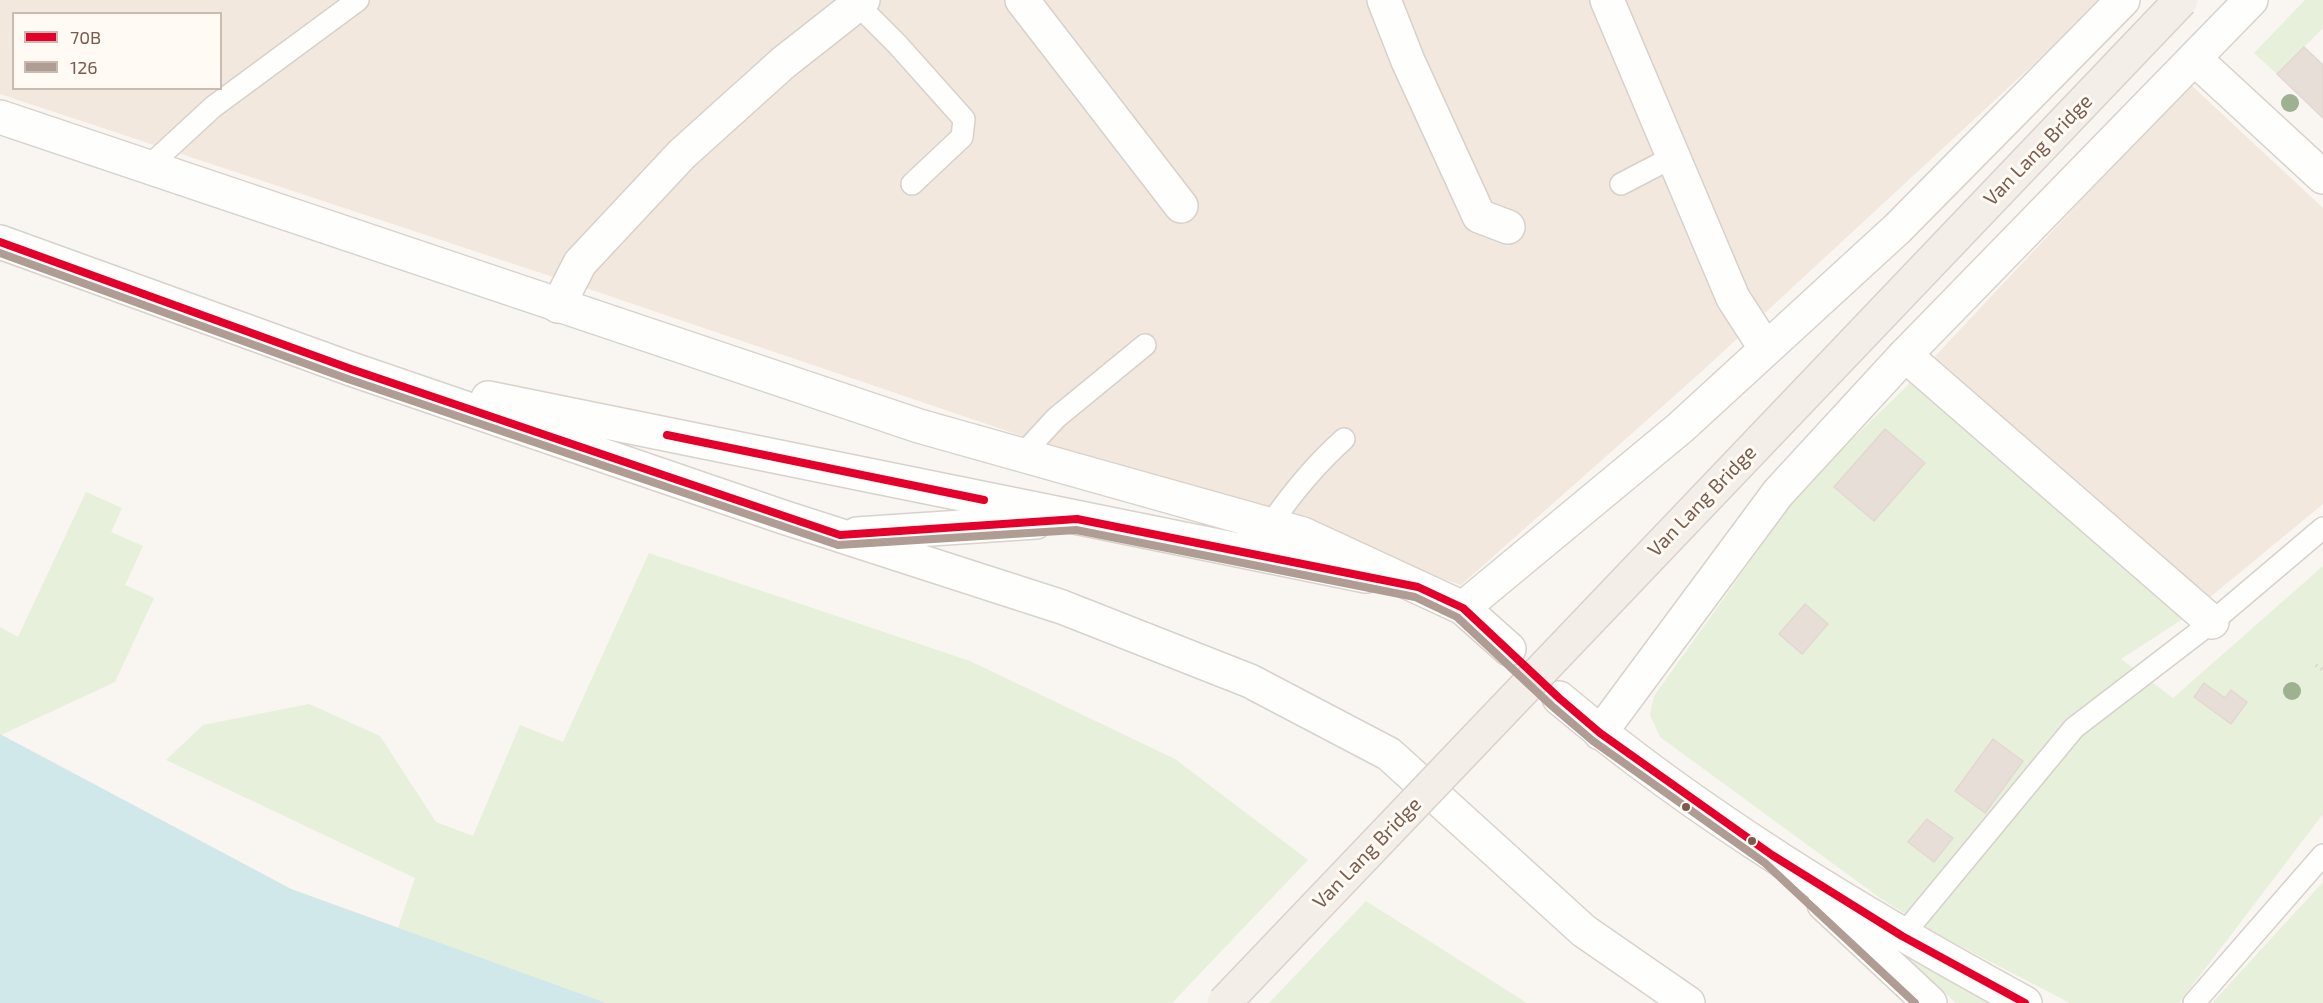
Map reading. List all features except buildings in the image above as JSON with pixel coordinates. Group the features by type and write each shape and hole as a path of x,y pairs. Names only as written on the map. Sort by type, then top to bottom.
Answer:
{"main road":[{"path":"1022,0 1181,206"},
{"path":"1384,0 1408,61 1479,216 1508,227"},
{"path":"1607,0 1734,298 1766,349"},
{"name":"Van Lang Bridge","path":"1224,1003 2181,0"},
{"path":"1600,733 1778,494 1905,355 2252,0"},
{"path":"558,306 580,263 682,154 783,63 858,1"},
{"path":"1463,608 1680,428 1898,228 2121,1"},
{"path":"2195,59 2323,177"},
{"path":"0,117 919,426 1303,534 1463,608 1509,649"},
{"path":"0,242 351,369 840,535 1062,607 1250,681 1389,754 1584,931 1688,1003"},
{"path":"1905,355 2212,622"},
{"path":"351,369 1418,587"},
{"path":"840,535 1077,519"},
{"path":"1559,698 1600,733 1772,855 1902,936 2025,1003"},
{"path":"1772,855 1930,1003"}],"lane":[{"path":"148,167 213,107 358,0"},
{"path":"858,1 964,119 962,136 912,184"},
{"path":"1622,184 1673,157"},
{"path":"1021,456 1056,418 1145,345"},
{"path":"1270,525 1293,492 1323,458 1344,439"},
{"path":"1902,936 2074,728 2212,622 2323,528"},
{"path":"2194,1003 2323,855"}],"path":[{"path":"2316,665 2323,670"}],"shaded area":[{"path":"0,0 2103,0 1700,373 1461,585 583,287 0,94"},
{"path":"2190,84 2323,208 2323,504 2186,617 1912,381"}],"green space":[{"path":"2305,0 2323,0 2323,28 2277,74 2254,53"},
{"path":"1912,381 2186,617 2121,659 2173,698 2323,566 2323,814 2179,1003 2070,1003 1939,935 1880,898 1660,737 1650,715 1654,696 1803,487"},
{"path":"86,492 122,508 111,532 143,546 125,585 154,598 115,682 1,735 291,889 398,928 415,878 166,760 203,725 309,704 380,736 436,822 473,836 520,725 563,742 649,553 970,661 1175,759 1308,860 1172,1003 0,1003 0,627 18,637"},
{"path":"2323,882 2323,1003 2212,1003"},
{"path":"1366,901 1527,1003 1269,1003"},
{"path":"1898,950 1994,1003 1956,1003"}],"water":[{"path":"0,734 291,889 606,1003 0,1003"}],"transit line":[{"name":"70B","path":"0,242 351,369 840,535 1077,519 1418,587 1463,608 1600,733 1772,855 1902,936 2025,1003"},
{"name":"126","path":"0,253 348,379 838,545 1076,530 1415,597 1457,617 1593,741 1765,863 1915,1003"},
{"name":"70B","path":"667,435 984,500"}]}
